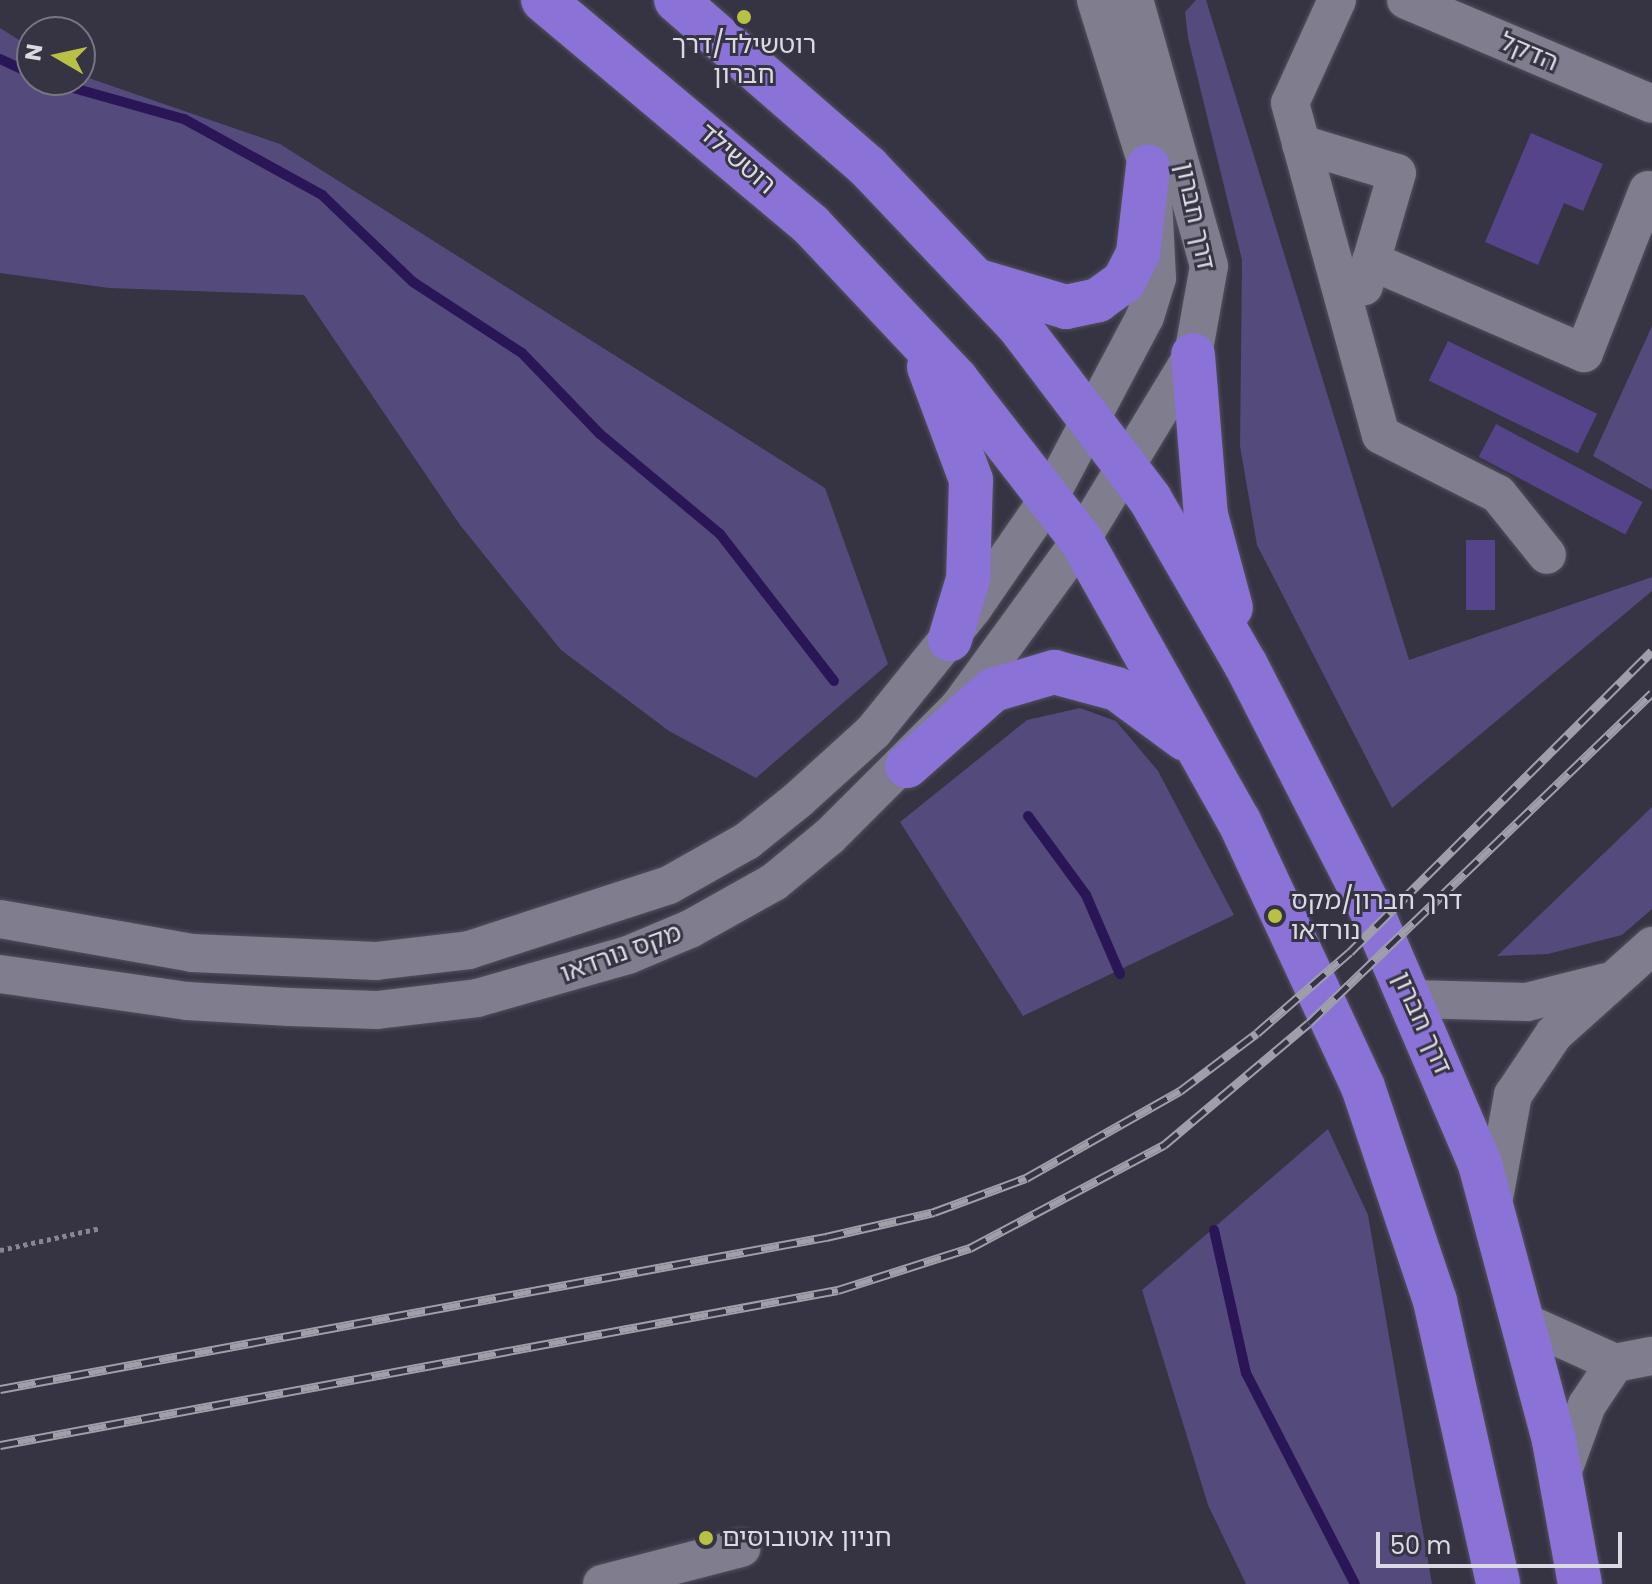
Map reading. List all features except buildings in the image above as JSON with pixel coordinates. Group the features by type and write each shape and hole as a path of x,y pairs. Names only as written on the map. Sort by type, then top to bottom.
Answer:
{"highway":[{"name":"רוטשילד","path":"543,0 740,158 916,335"},
{"path":"676,0 794,96 975,279 1066,307 1098,300 1124,281 1138,253 1148,167"},
{"name":"דרך חברון","path":"975,279 1126,465 1246,665 1412,999 1492,1209 1524,1322 1580,1584"},
{"path":"916,335 1081,540 1203,755 1303,953 1404,1191 1475,1459 1498,1584"},
{"path":"916,335 971,480 968,579 950,639"},
{"path":"1193,355 1206,515 1246,665"},
{"path":"907,766 993,690 1054,672 1117,689 1203,755"}],"street":[{"name":"דרך חברון","path":"1049,498 1145,317 1157,278 1148,167 1096,0"},
{"name":"דרך חברון","path":"1081,540 1193,355 1209,266 1134,0"},
{"path":"1337,0 1290,103 1381,435 1498,494 1547,555"},
{"name":"הדקל","path":"1406,0 1465,11 1652,104"},
{"path":"1301,144 1397,173 1351,327"},
{"path":"1371,261 1584,353 1648,190"},
{"name":"מקס נורדאו","path":"9,923 192,953 376,961 526,936 669,885 747,841 873,732 950,639 1049,498"},
{"name":"מקס נורדאו","path":"5,974 187,1001 377,1010 489,995 628,955 690,929 774,882 907,766 1081,540"},
{"path":"5,974 22,951 9,923"},
{"path":"1492,1209 1513,1095 1554,1034 1608,982 1652,946"},
{"path":"1412,999 1527,1002 1608,982"},
{"path":"1524,1322 1615,1363 1652,1356"},
{"path":"1560,1479 1587,1405 1615,1363"},
{"path":"602,1584 741,1548"}],"path":[{"path":"0,1250 101,1228"}],"shaded area":[{"path":"1196,0 1206,0 1409,660 1652,577 1652,591 1392,808 1257,545 1240,446 1242,260 1188,38 1185,12"},
{"path":"0,28 16,38 16,96 96,96 96,81 280,144 825,488 888,664 756,778 669,731 561,650 460,525 304,295 109,288 0,273"},
{"path":"1652,326 1652,490 1593,456"},
{"path":"1080,708 1116,721 1158,771 1234,915 1023,1016 900,822 1027,720"},
{"path":"1652,807 1652,909 1622,935 1548,954 1497,956"},
{"path":"1328,1129 1368,1215 1432,1584 1246,1584 1208,1505 1142,1290"}],"waterway":[{"path":"0,59 16,66"},
{"path":"96,94 184,119 322,195 413,282 522,353 600,434 720,534 834,681"},
{"path":"1028,816 1086,895 1120,974"},
{"path":"1214,1230 1246,1373 1355,1584"}],"railway":[{"path":"0,1389 826,1237 934,1212 1026,1178 1180,1091 1257,1033 1350,952 1652,651"},
{"path":"0,1445 838,1290 970,1248 1164,1145 1309,1023 1652,693"}],"place":[{"name":"רוטשילד/דרך חברון","path":"744,17"},
{"name":"דרך חברון/מקס נורדאו","path":"1275,916"},
{"name":"חניון אוטובוסים","path":"706,1538"}]}
